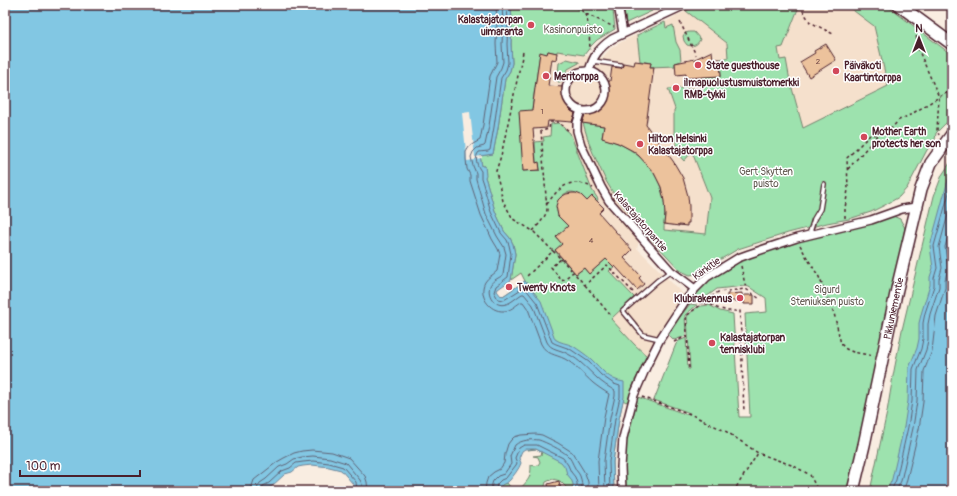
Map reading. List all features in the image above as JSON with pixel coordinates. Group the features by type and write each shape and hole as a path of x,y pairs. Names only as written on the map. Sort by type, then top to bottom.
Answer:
{"main road":[{"path":"899,5 952,44"},
{"name":"Pikkuniementie","path":"853,491 916,207 931,163 944,143 952,134"}],"street":[{"path":"618,5 620,31"},
{"path":"588,71 592,60 605,44 620,31 682,6"},
{"path":"582,71 588,71 599,75 602,79 606,89 605,96 603,101 596,108 581,110 573,106 569,101 566,86 572,76 582,71"},
{"name":"Kalastajatorpantie","path":"581,110 577,131 581,145 600,187 609,201 671,271 694,289"},
{"name":"Kärkitie","path":"622,491 621,467 623,438 634,395 660,339 694,289 707,277 738,258 797,238 871,220 902,209 916,207"}],"lane":[{"path":"592,60 620,65"},
{"path":"809,235 814,219 820,209 824,184"},
{"path":"660,339 643,335 623,311 657,281 671,271"}],"path":[{"path":"571,5 574,5 586,14 620,31"},
{"path":"800,5 800,8 810,22 835,35"},
{"path":"586,14 589,29 590,50"},
{"path":"916,18 916,36 919,51 939,97 937,130"},
{"path":"680,22 696,54"},
{"path":"523,52 501,156 496,171 503,201 513,219 534,231 585,285 612,317"},
{"path":"846,226 845,208 848,190 847,158 870,135 889,131 899,120 952,91"},
{"path":"534,231 542,222 546,214 547,204 541,131 549,130 550,122 558,122 572,132"},
{"path":"848,169 879,134"},
{"path":"547,204 560,188 569,184 576,182 593,188"},
{"path":"797,238 819,277 834,313 841,344 846,349 853,352 874,356"},
{"path":"528,276 553,251"},
{"path":"738,258 746,289"},
{"path":"560,259 551,267 562,281 573,272"},
{"path":"585,285 607,265 636,295"},
{"path":"689,368 686,316 718,292 746,289 760,298"},
{"path":"686,301 710,304 728,311 740,311 744,412"},
{"path":"674,342 687,336"},
{"path":"634,395 690,414 727,432 758,453 794,466 810,475 818,491"},
{"path":"732,491 737,486 758,453"}],"shaded area":[{"name":"Päiväkoti Kaartintorppa","path":"807,5 846,5 874,26 888,86 803,128 790,81 786,60 780,60 778,47 783,46 799,9"},
{"path":"686,11 727,43 730,86 668,89 710,198 706,234 643,229 637,248 684,295 655,341 633,385 525,281 522,274 511,280 513,262 511,44 602,58 610,49 623,41"}],"green space":[{"name":"Kasinonpuisto","path":"511,5 582,5 613,10 615,29 597,40 584,55 557,51 557,53 548,51 547,54 540,53 523,171 540,170 539,163 536,163 535,142 544,141 543,137 550,136 551,124 558,123 570,133 592,190 598,199 597,201 592,196 587,201 576,193 572,192 567,193 558,201 557,210 559,216 570,225 556,237 562,244 555,251 576,274 584,268 589,274 606,259 614,267 609,271 634,297 611,319 648,357 635,380 628,401 626,402 623,400 613,462 614,491 522,337 502,295 503,296 525,281 521,273 511,280 515,254 513,244 504,231 495,211 485,177 485,166 482,166 480,156 493,154 505,79 510,71 512,63"},
{"path":"623,5 651,5 652,11 626,23"},
{"name":"Gert Skytten puisto","path":"698,5 807,5 798,9 783,47 778,48 780,60 786,59 790,81 803,128 888,86 874,26 846,5 886,5 952,55 952,117 936,133 935,140 927,150 907,188 899,197 871,212 849,219 788,233 738,249 696,274 690,275 681,271 652,240 615,196 593,153 583,123 604,126 602,138 624,146 643,160 651,169 657,179 664,201 664,230 706,234 710,198 692,152 684,161 676,152 674,134 675,109 668,89 702,88 702,77 721,76 720,59 728,58 727,43 686,11"},
{"path":"665,22 666,28 673,25 676,42 680,50 681,61 675,63 675,66 650,67 651,63 640,61 637,35"},
{"path":"694,32 700,39 695,45 687,45 684,41 683,36 685,33"},
{"path":"567,59 579,63 568,69 560,82 558,82 563,73 558,72 559,63"},
{"path":"952,160 952,174 948,180 936,246 919,491 870,491 887,412 902,330 934,196 942,175"},
{"name":"Sigurd Steniuksen puisto","path":"893,216 900,219 905,228 853,476 848,491 626,491 625,440 635,396 685,414 690,413 654,400 676,344 686,338 688,369 690,369 687,316 696,308 709,305 720,311 733,314 739,417 750,417 745,314 767,312 766,298 745,286 717,289 702,300 697,300 694,296 706,282 735,262 796,239 882,217"},
{"path":"690,304 697,305 685,315 686,336 674,340 667,333"},
{"path":"543,437 587,491 567,491 566,487 560,481 553,479 546,482 545,486 547,491 500,491 500,486 503,484 507,483 511,488 520,489 526,483 531,473 531,465 538,465 540,462 538,457 533,456 541,455 542,452 536,449 528,450"}],"water":[{"path":"5,5 511,5 512,63 510,71 505,79 493,154 480,156 482,166 485,166 485,177 495,211 504,231 513,244 515,254 511,280 497,291 501,296 503,296 525,281 541,301 555,339 573,346 591,359 609,376 618,381 624,382 624,397 619,419 613,462 614,491 573,491 571,479 561,462 536,449 525,449 522,451 519,458 521,463 518,470 508,482 501,486 500,491 353,491 353,484 341,470 312,465 298,467 292,472 285,474 272,486 263,491 5,491"},
{"path":"952,174 952,491 887,491 892,479 904,427 908,401 909,368 917,348 919,339 919,323 930,285 930,277 933,268 930,246 948,180"}],"pier":[{"path":"470,112 475,157 482,156 482,158 467,161 462,113"}],"building":[{"path":"826,44 836,60 809,77 800,62"},
{"path":"548,51 557,53 556,60 552,59 548,86 563,87 565,103 571,111 575,113 572,122 548,121 547,128 533,129 536,163 539,162 540,170 523,171 519,111 532,110 540,52 547,54"},
{"name":"State guesthouse","path":"712,51 713,59 720,59 721,76 686,78 686,74 676,75 675,63 695,59"},
{"name":"Hilton Helsinki Kalastajatorppa","path":"635,61 651,63 650,67 654,67 646,125 673,161 683,178 689,206 689,223 687,223 687,226 664,224 664,201 661,187 654,173 639,156 618,143 602,138 604,126 582,123 585,115 595,113 606,103 609,93 607,82 610,81 612,67 621,68 623,63 634,65"},
{"path":"572,193 581,195 587,201 592,196 604,208 599,213 632,250 624,258 641,276 639,278 644,284 637,290 615,266 614,267 606,259 589,274 584,268 576,274 555,250 562,244 556,237 568,226 558,216 556,206 561,197"},
{"path":"742,293 742,301 727,301 727,294"},
{"path":"744,295 754,295 754,304 744,304"},
{"path":"559,481 561,491 549,491 548,484"}],"place":[{"name":"Kalastajatorpan uimaranta","path":"531,25"},
{"name":"State guesthouse","path":"698,65"},
{"name":"Päiväkoti Kaartintorppa","path":"836,71"},
{"name":"Meritorppa","path":"546,76"},
{"name":"ilmapuolustusmuistomerkki RMB-tykki","path":"676,88"},
{"name":"Mother Earth protects her son","path":"864,137"},
{"name":"Hilton Helsinki Kalastajatorppa","path":"640,144"},
{"name":"Twenty Knots","path":"509,287"},
{"name":"Klubirakennus","path":"740,298"},
{"name":"Kalastajatorpan tennisklubi","path":"712,343"}]}
